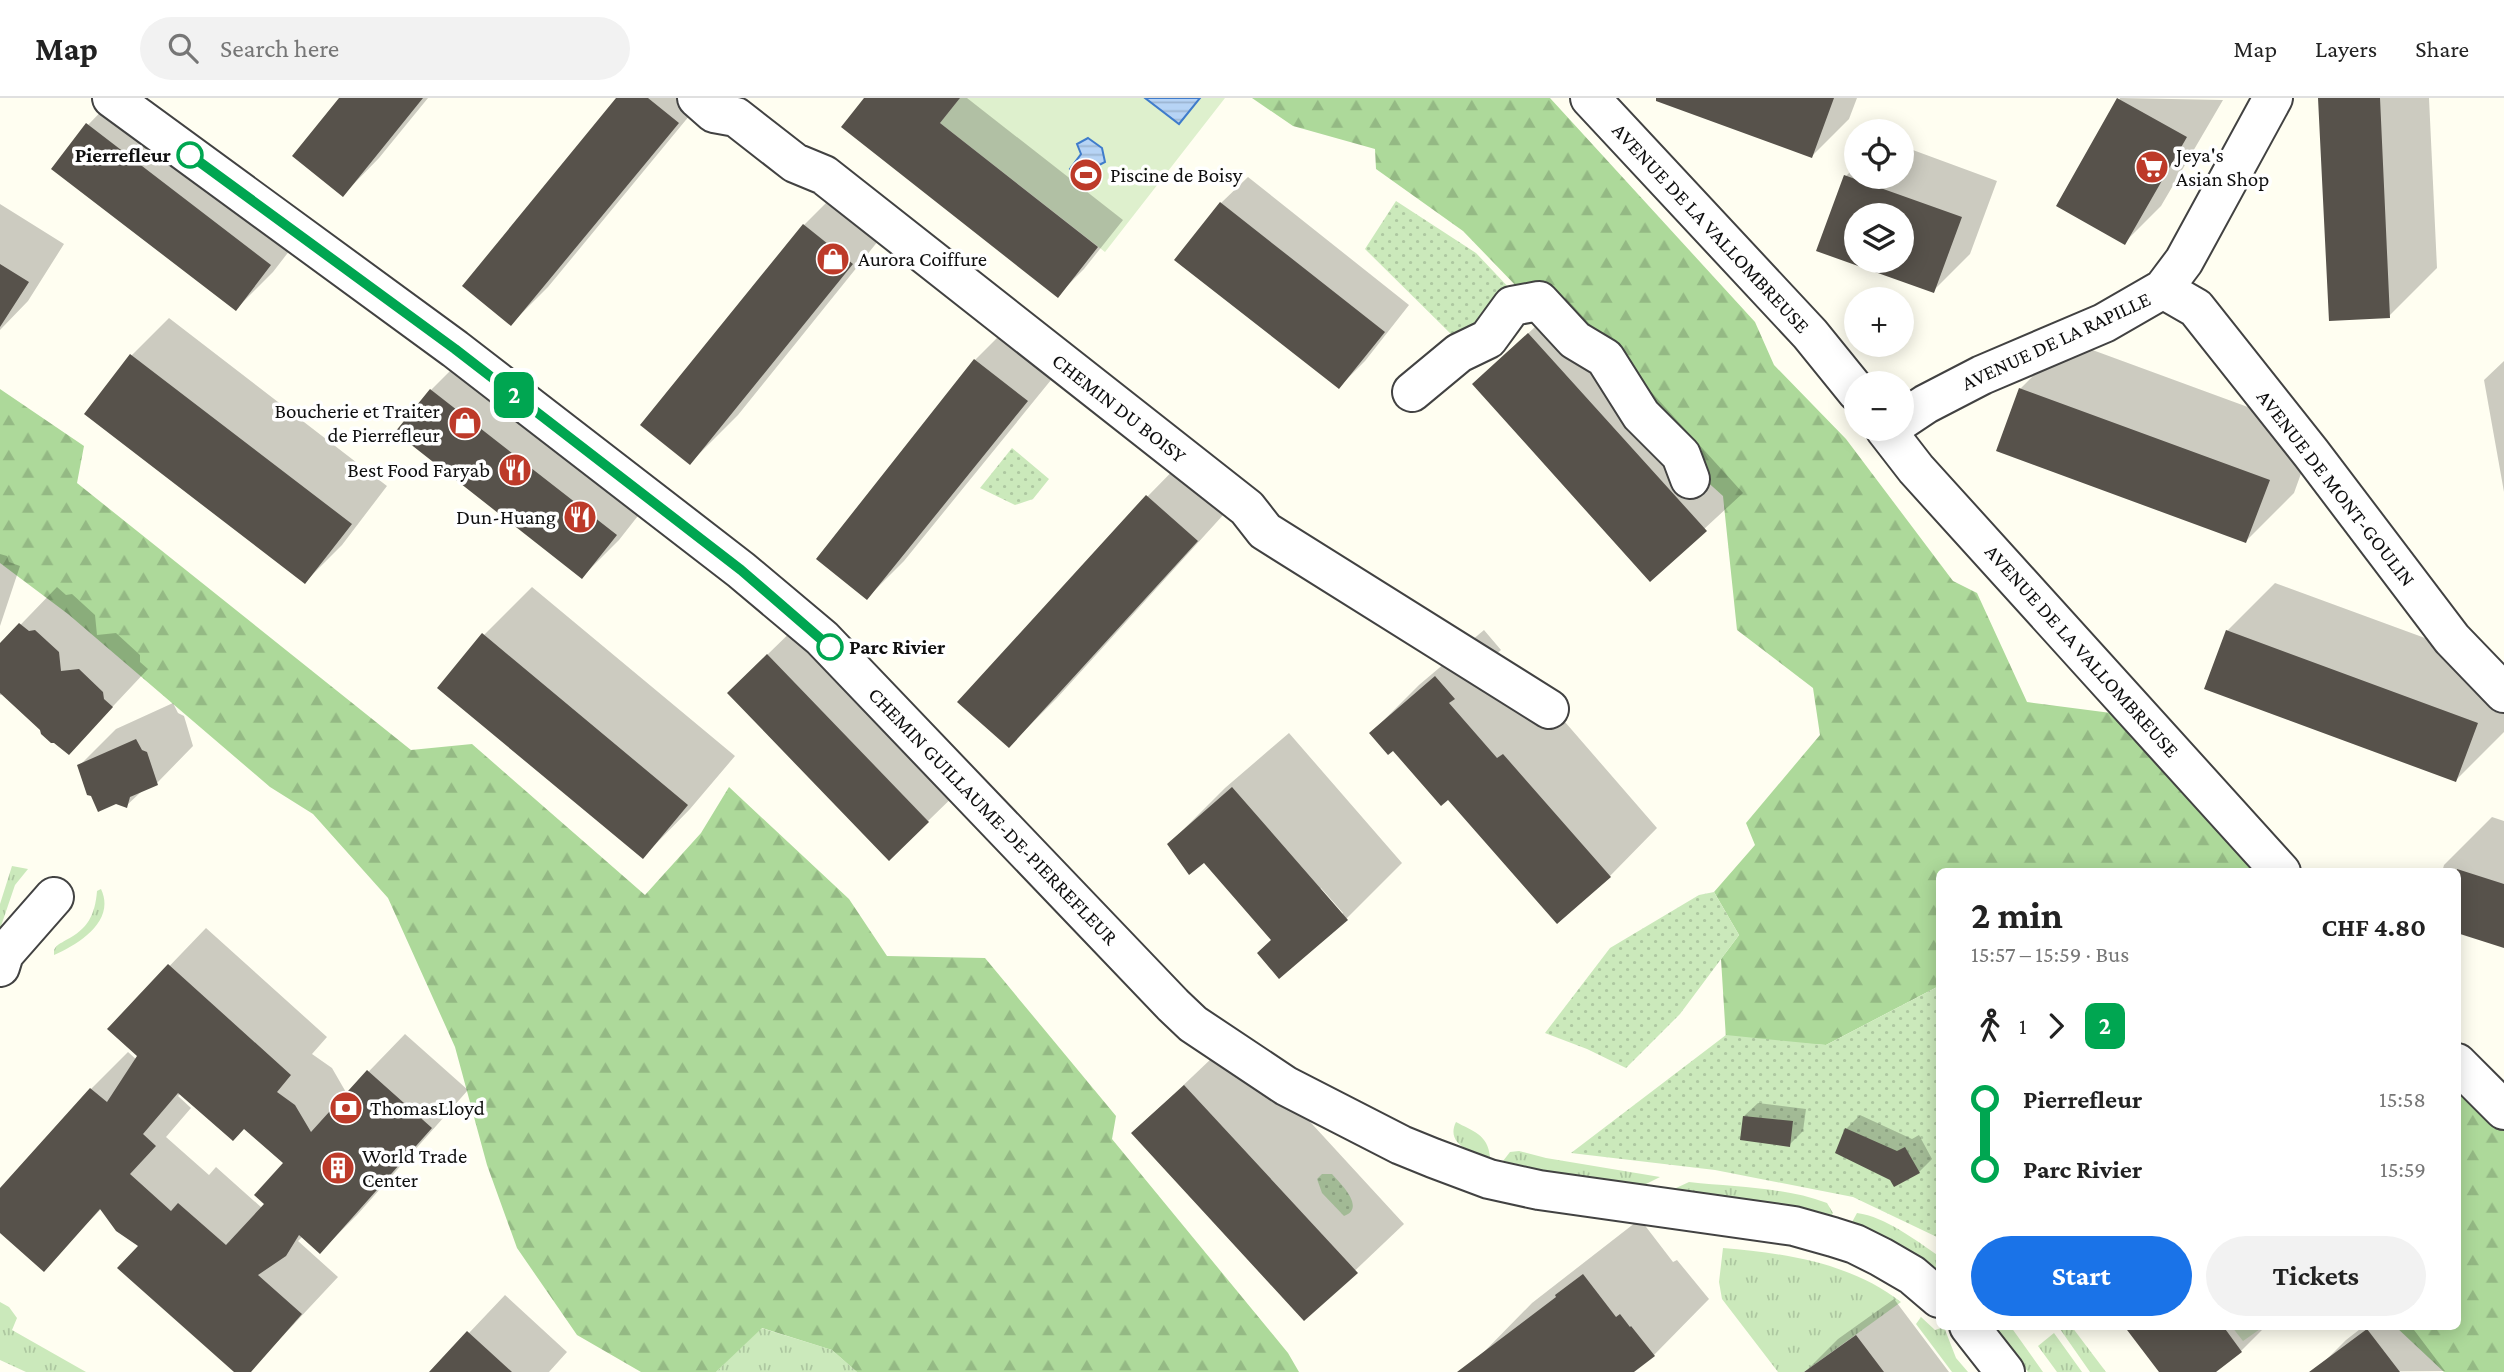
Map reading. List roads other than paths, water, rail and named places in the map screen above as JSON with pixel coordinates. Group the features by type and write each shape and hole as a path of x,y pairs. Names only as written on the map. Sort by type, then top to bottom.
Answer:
{"street":[{"name":"CHEMIN GUILLAUME-DE-PIERREFLEUR","path":"112,98 455,349 750,577 822,638 1193,1024 1286,1086 1401,1144 1489,1179 1539,1190 1807,1230 1864,1248 1912,1275 1936,1295"},
{"name":"CHEMIN DU BOISY","path":"697,98 714,113 736,117 795,163 824,175 1035,344 1247,508 1265,531 1549,709"},
{"name":"AVENUE DE LA VALLOMBREUSE","path":"1590,98 1810,334 1844,376"},
{"name":"AVENUE DE LA RAPILLE","path":"1914,412 1982,375 2104,323 2163,289 2184,261 2273,98"},
{"name":"AVENUE DE MONT-GOULIN","path":"2163,289 2196,308 2311,453 2452,639 2504,693"},
{"path":"1412,392 1459,353 1488,339 1512,306 1539,301 1575,341 1605,358 1641,415 1681,455 1690,479"},
{"name":"AVENUE DE LA VALLOMBREUSE","path":"1899,441 1916,469 2277,868"},
{"path":"2,961 54,897"},
{"path":"2461,1067 2504,1111"},
{"path":"1972,1330 2005,1372"}],"water":[{"path":"1145,98 1200,98 1179,124"},
{"path":"1088,138 1102,148 1105,162 1077,177 1070,169 1081,154 1077,144"}],"place":[{"name":"Pierrefleur","path":"190,155"},
{"name":"Jeya's Asian Shop","path":"2152,167"},
{"name":"Piscine de Boisy","path":"1086,175"},
{"name":"Aurora Coiffure","path":"833,259"},
{"name":"Boucherie et Traiter de Pierrefleur","path":"465,423"},
{"name":"Best Food Faryab","path":"515,470"},
{"name":"Dun-Huang","path":"580,517"},
{"name":"Parc Rivier","path":"830,647"},
{"name":"ThomasLloyd","path":"346,1108"},
{"name":"World Trade Center","path":"338,1168"}]}
